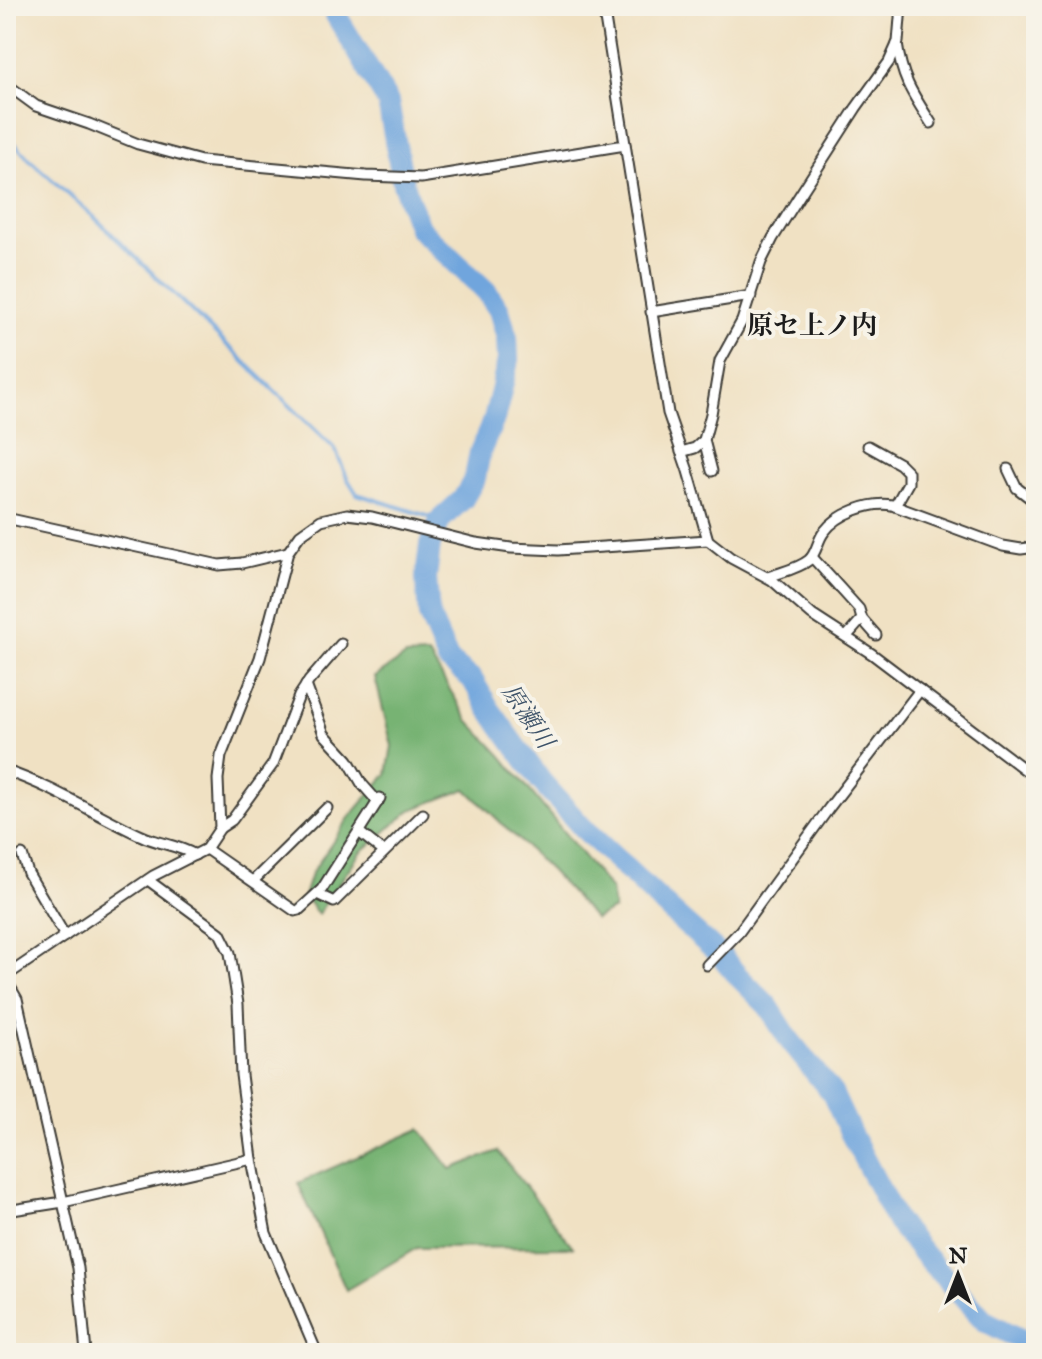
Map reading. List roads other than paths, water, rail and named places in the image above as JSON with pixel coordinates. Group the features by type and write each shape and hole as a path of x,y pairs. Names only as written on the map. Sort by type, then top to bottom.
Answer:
{"street":[{"path":"603,6 668,413 708,540 731,558 768,577 812,615 847,636 1036,778"},
{"path":"901,6 897,44 900,66 907,86 931,123"},
{"path":"712,471 704,440 720,361 742,321 761,262 856,108 889,62 897,44"},
{"path":"6,84 36,106 138,144 201,161 421,178 625,145"},
{"path":"651,312 751,296"},
{"path":"681,452 695,448 704,440"},
{"path":"868,446 908,472 908,483 895,506"},
{"path":"1008,469 1017,488 1034,501"},
{"path":"768,577 803,564 812,557 824,532 851,511 880,503 1003,546 1021,549 1036,547"},
{"path":"220,828 218,779 221,756 260,658 288,552 300,535 321,520 347,514 511,548 558,550 708,540"},
{"path":"6,518 219,565 288,552"},
{"path":"812,557 859,609 862,619 876,635"},
{"path":"847,636 862,619"},
{"path":"86,1353 78,1268 17,999 6,978 148,880 206,849 220,828 232,820 273,764 299,696 341,644"},
{"path":"206,849 295,911 299,910 317,894 379,800 362,784 348,760 324,734 306,685"},
{"path":"707,965 737,934 920,690"},
{"path":"6,771 31,780 146,838 183,848 195,855"},
{"path":"253,881 327,808"},
{"path":"317,894 334,902 423,814"},
{"path":"359,832 384,852"},
{"path":"22,855 28,873 65,936"},
{"path":"148,880 220,933 230,953 238,1004 241,1075 266,1233 317,1353"},
{"path":"6,1211 63,1202 252,1159"}],"waterway":[{"name":"原瀬川","path":"333,6 388,102 403,183 419,228 486,291 499,310 507,338 508,360 501,392 480,452 475,478 463,499 440,520 430,545 426,578 429,615 448,660 472,679 490,710 541,781 582,827 721,956 768,1006 790,1041 832,1093 897,1222 927,1258 985,1321 1036,1347"},
{"path":"6,134 335,449 357,494 440,520"}],"district":[{"name":"原セ上ノ内","path":"812,325"}]}
